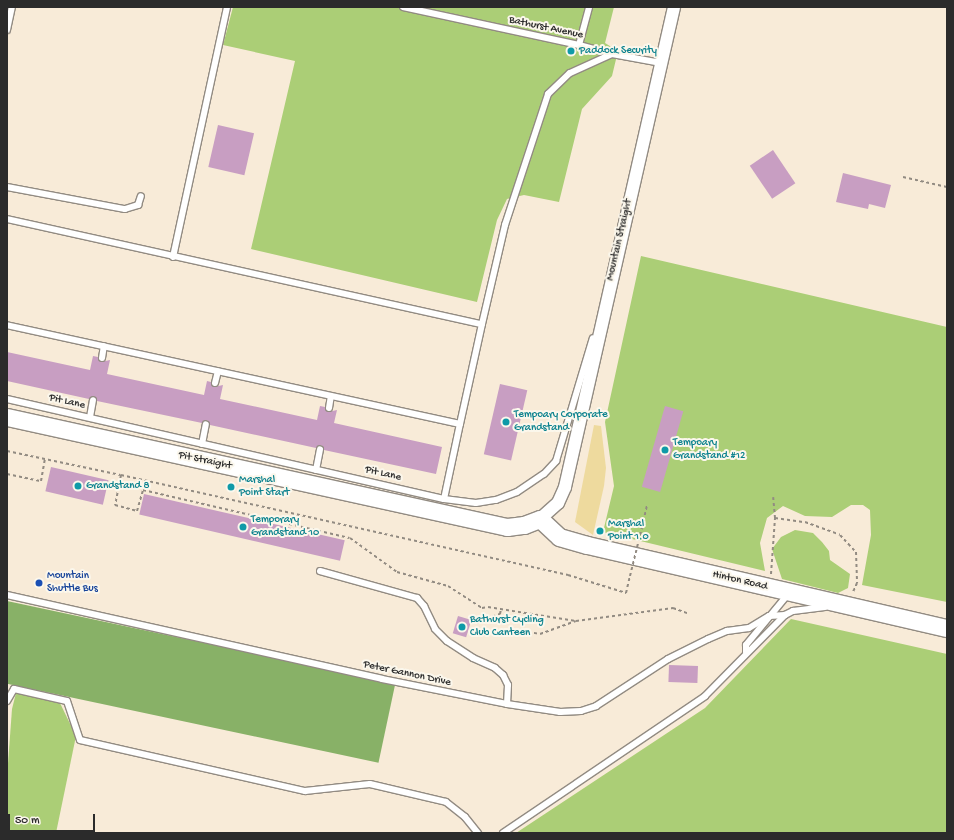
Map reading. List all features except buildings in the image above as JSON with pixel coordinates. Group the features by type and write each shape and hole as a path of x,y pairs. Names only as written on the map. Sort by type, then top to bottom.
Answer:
{"street":[{"name":"Mountain Straight","path":"540,519 561,499 569,473 674,7"},
{"name":"Pit Straight","path":"7,417 497,525 518,527 540,519"},
{"name":"Hinton Road","path":"540,519 559,537 580,543 781,591 947,628"}],"lane":[{"path":"7,30 12,7"},
{"path":"173,257 227,7"},
{"name":"Bathurst Avenue","path":"404,7 579,45 612,54 661,63"},
{"path":"579,45 589,7"},
{"path":"444,499 505,225 548,94 570,73 612,54"},
{"path":"7,187 125,208 138,205 142,196"},
{"path":"7,219 173,257 482,324"},
{"name":"Pit Lane","path":"7,399 444,499 476,503 507,496 537,479 554,464 561,449 612,277"},
{"path":"7,325 460,424"},
{"path":"102,358 104,346"},
{"path":"215,383 218,371"},
{"path":"329,408 331,396"},
{"path":"90,417 94,400"},
{"path":"202,444 206,424"},
{"path":"316,470 320,449"},
{"path":"320,571 417,598 424,606 435,629 447,642 473,658 495,668 503,675 508,685 507,704"},
{"path":"746,652 746,645 769,616 781,591"},
{"name":"Peter Gannon Drive","path":"7,595 382,679 507,704 560,712 581,711 596,706 674,656 708,639 727,631 749,628 769,616 785,615"},
{"path":"503,833 705,696 746,652 754,648 785,615 806,608 848,606"},
{"path":"7,701 14,689 67,701 80,740 88,742 305,791 370,784 446,802 465,817 478,833"}],"path":[{"path":"903,177 947,187"},
{"path":"7,451 568,575 626,593 647,505"},
{"path":"7,474 41,481 45,459"},
{"path":"121,475 115,505 137,511 143,490 350,538 397,572 448,586 482,608 501,609 576,621"},
{"path":"773,497 775,518 771,568 781,591"},
{"path":"775,518 805,522 840,535 856,552 857,583 848,606"},
{"path":"528,632 540,634 576,621 673,608 687,614"},
{"path":"476,623 500,614 501,609"}],"green space":[{"path":"233,7 614,7 605,43 618,51 612,76 582,109 559,202 524,195 507,199 497,220 477,302 251,249 295,61 223,45"},
{"path":"641,256 947,327 947,602 862,585 871,535 870,510 863,505 851,505 832,517 805,516 783,506 767,518 760,543 765,571 603,532 614,486 605,422"},
{"path":"795,530 813,533 822,542 829,551 830,560 850,574 848,588 838,593 782,579 772,549 781,537"},
{"path":"7,601 395,684 378,763 7,684"},
{"path":"791,619 947,654 947,833 516,833 705,708"},
{"path":"16,693 59,701 76,736 56,833 7,833 7,777 12,709"}],"sand":[{"path":"594,425 601,426 606,468 604,486 593,535 575,522"}],"place":[{"name":"Paddock Security","path":"571,51"},
{"name":"Tempoary Corporate Grandstand","path":"506,422"},
{"name":"Tempoary Grandstand #12","path":"665,450"},
{"name":"Grandstand 8","path":"78,486"},
{"name":"Marshal Point Start","path":"231,487"},
{"name":"Temporary Grandstand 10","path":"243,527"},
{"name":"Marshal Point 1.0","path":"600,531"},
{"name":"Mountain Shuttle Bus","path":"39,583"},
{"name":"Bathurst Cycling Club Canteen","path":"462,627"}]}
